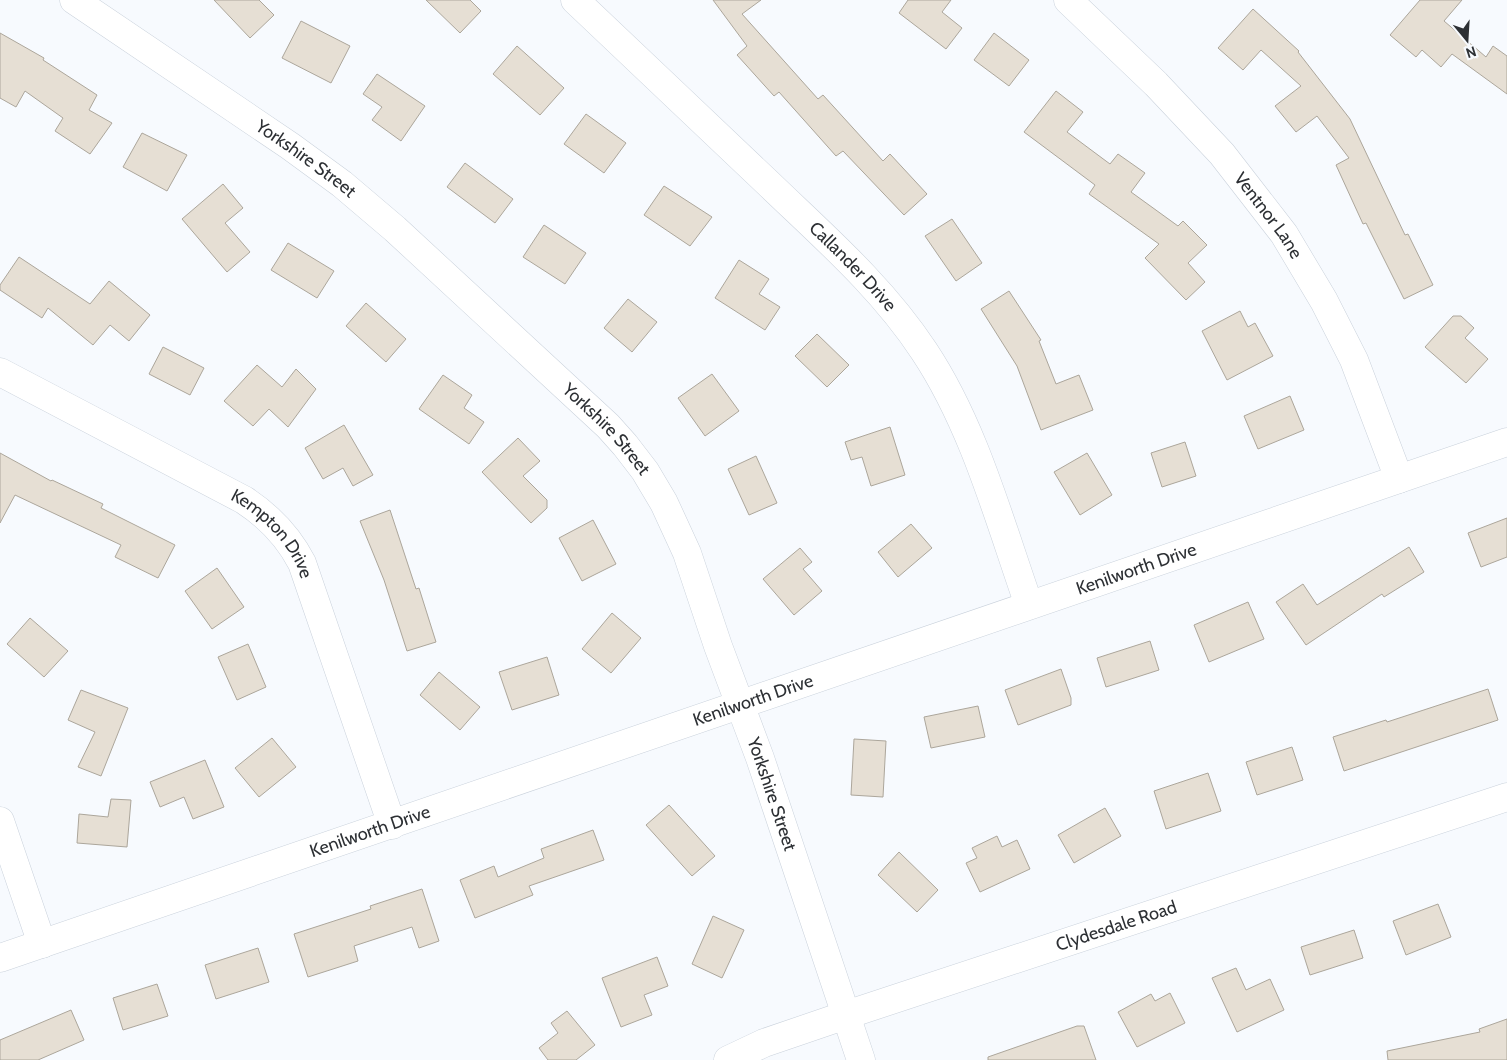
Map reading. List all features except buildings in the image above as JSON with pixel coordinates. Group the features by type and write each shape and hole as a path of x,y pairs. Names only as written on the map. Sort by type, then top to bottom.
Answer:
{"street":[{"name":"Yorkshire Street","path":"74,0 290,146 342,184 395,229 608,426 625,444 645,471 664,503 687,553 718,646 764,767 861,1060"},
{"name":"Callander Drive","path":"575,0 844,255 890,304 925,352 959,414 981,469 1029,605"},
{"name":"Ventnor Lane","path":"1068,0 1156,84 1222,154 1284,234 1324,300 1354,360 1399,479"},
{"name":"Kempton Drive","path":"0,372 244,500 278,526 302,562 392,825"},
{"name":"Kenilworth Drive","path":"0,958 1507,442"},
{"name":"Clydesdale Road","path":"728,1060 764,1043 846,1015 1507,797"},
{"path":"0,821 42,944"}]}
